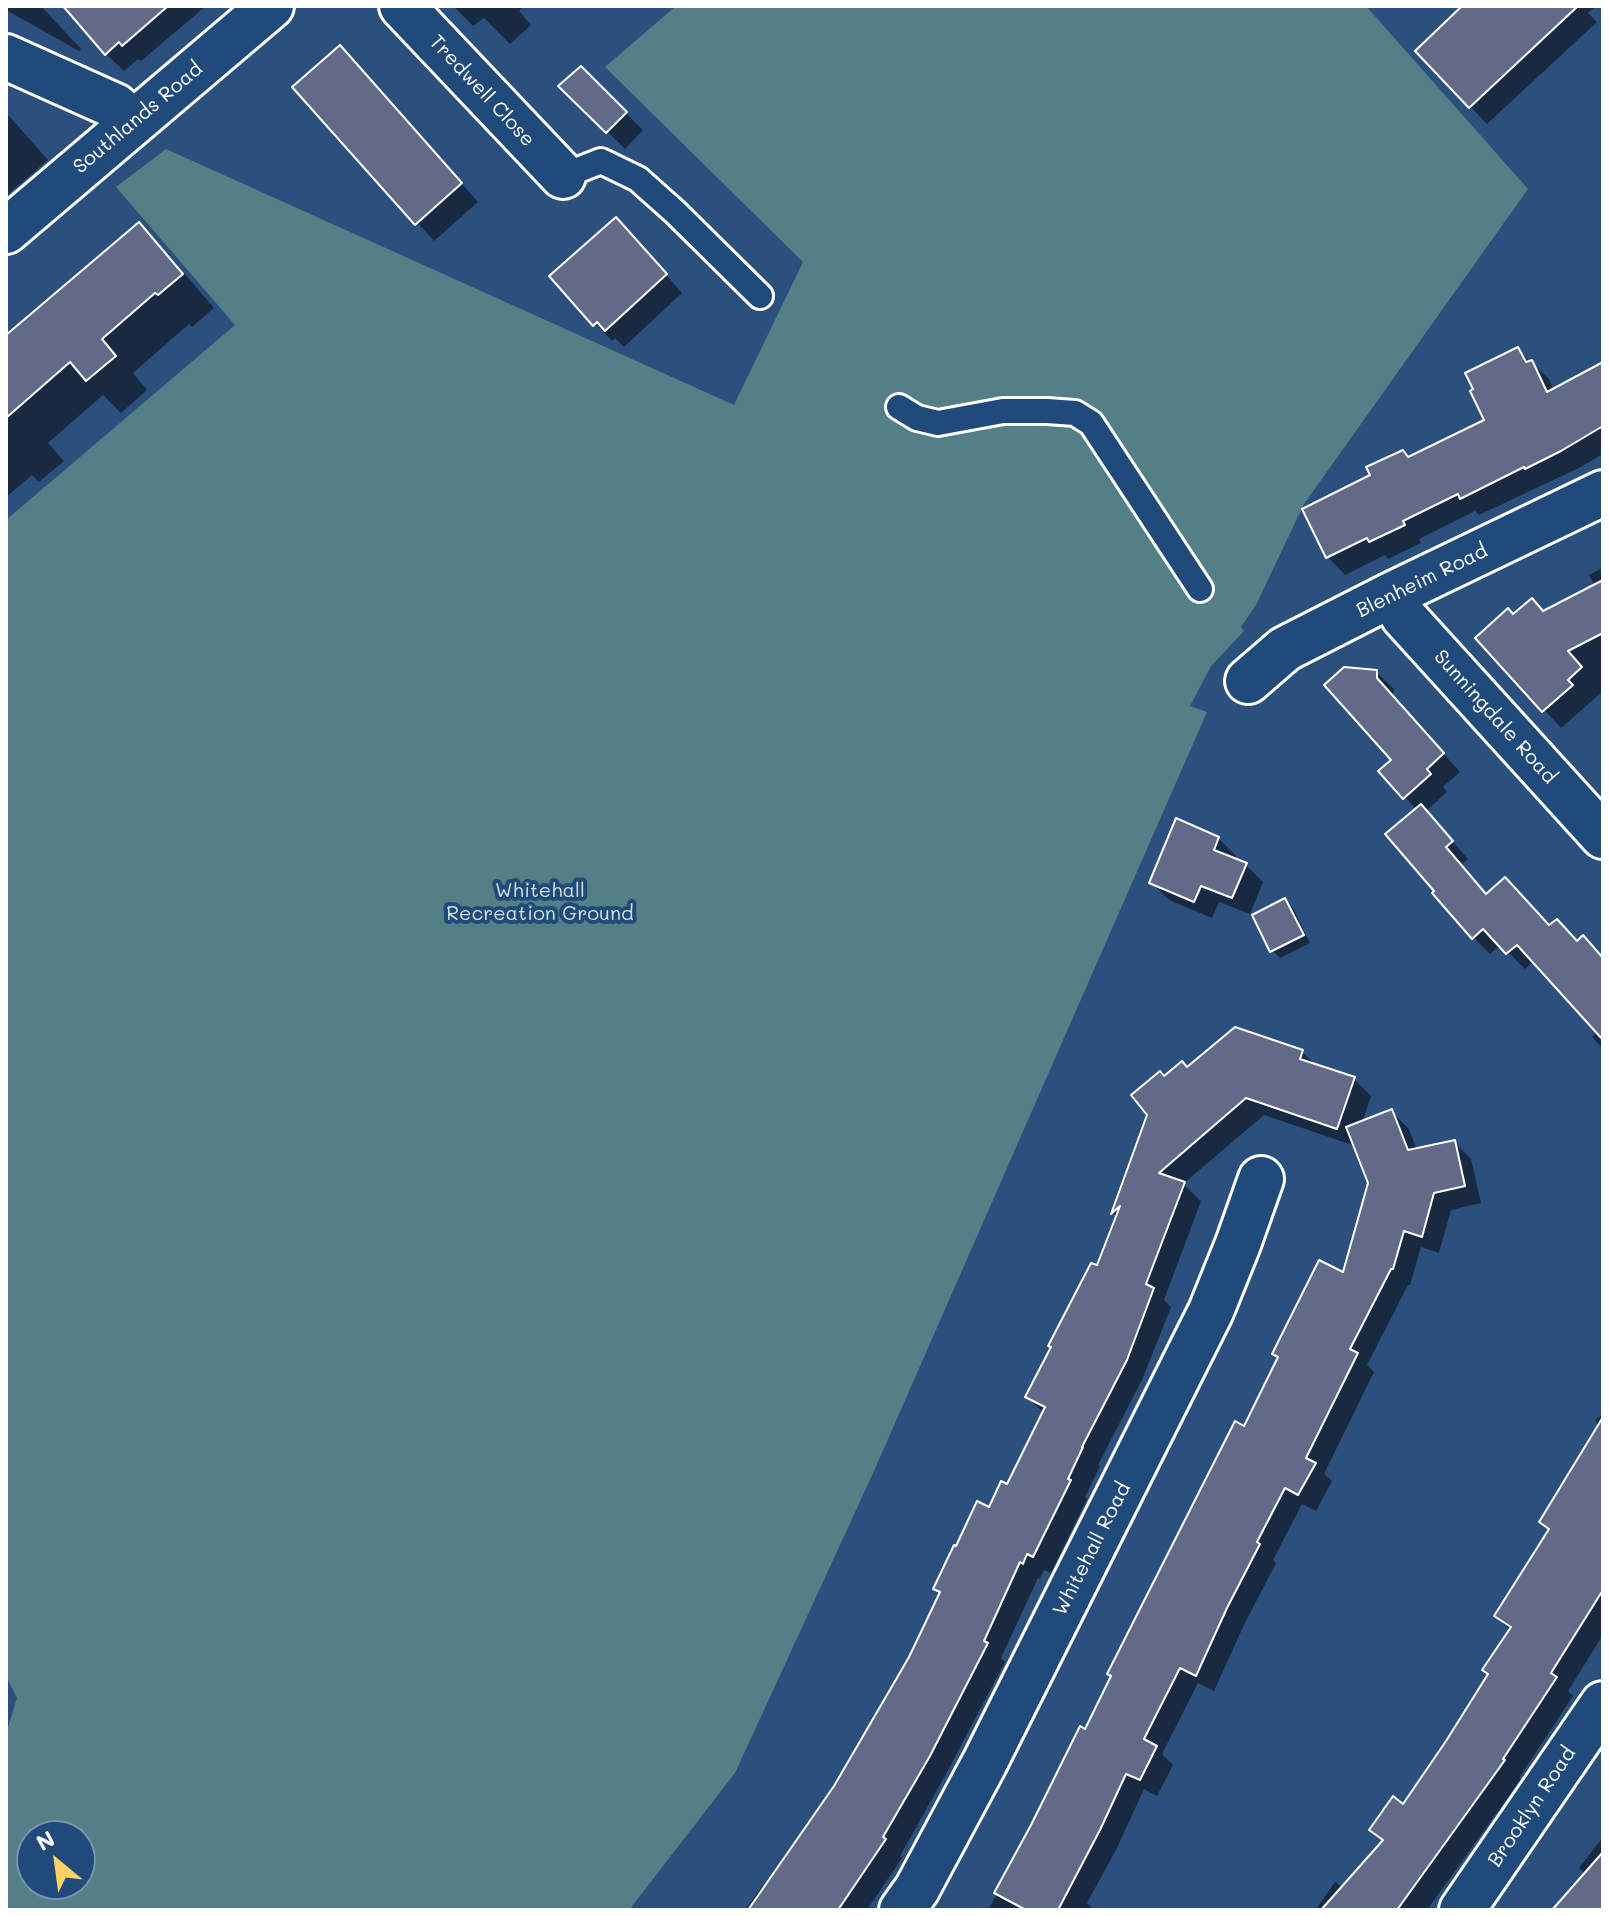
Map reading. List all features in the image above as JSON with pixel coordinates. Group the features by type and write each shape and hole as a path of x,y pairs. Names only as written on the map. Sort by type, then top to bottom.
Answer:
{"street":[{"name":"Southlands Road","path":"6,231 271,6"},
{"name":"Tredwell Close","path":"402,6 563,176"},
{"path":"6,57 115,106 133,122"},
{"name":"Blenheim Road","path":"1248,681 1285,649 1603,493"},
{"name":"Sunningdale Road","path":"1391,595 1404,617 1603,836"},
{"name":"Whitehall Road","path":"902,1910 917,1889 985,1762 1211,1311 1261,1179"},
{"name":"Brooklyn Road","path":"1462,1910 1603,1704"}],"lane":[{"path":"563,176 601,161 638,179 760,296"},
{"path":"899,407 917,418 938,423 1003,411 1075,413 1091,423 1102,437 1200,589"}],"green space":[{"name":"Whitehall Recreation Ground","path":"676,6 1366,6 1528,189 1304,504 1256,605 1241,627 1244,631 1211,666 1190,706 1207,712 874,1471 735,1773 629,1910 6,1910 6,1734 17,1698 6,1676 6,520 235,325 116,187 166,149 734,405 803,262 605,67"}],"building":[{"path":"63,6 168,6 122,46 119,42 105,55"},
{"path":"1462,6 1578,6 1469,108 1415,51"},
{"path":"340,45 462,183 415,225 292,87"},
{"path":"581,66 627,112 606,133 558,86"},
{"path":"616,217 667,274 605,331 597,322 593,326 549,276"},
{"path":"139,222 183,274 158,295 155,293 102,339 116,356 86,381 70,362 6,418 6,335"},
{"path":"1518,347 1526,362 1532,360 1547,392 1603,362 1603,426 1525,469 1460,499 1458,494 1403,521 1405,525 1369,542 1367,538 1326,558 1302,509 1370,475 1366,467 1403,450 1408,457 1484,420 1465,373"},
{"path":"1603,580 1603,633 1568,651 1582,667 1568,680 1573,685 1542,712 1475,638 1508,608 1513,614 1532,598 1543,611"},
{"path":"1344,667 1377,670 1377,678 1444,753 1427,769 1431,774 1403,799 1378,771 1391,760 1324,685"},
{"path":"1421,804 1453,841 1446,847 1486,894 1505,877 1549,925 1557,919 1577,941 1583,935 1603,958 1603,1040 1517,945 1506,954 1483,929 1472,939 1385,834"},
{"path":"1176,818 1219,837 1214,850 1247,863 1232,898 1201,886 1194,902 1149,883"},
{"path":"1285,898 1304,935 1270,952 1252,915"},
{"path":"1235,1027 1303,1050 1300,1059 1355,1077 1337,1129 1246,1098 1159,1173 1185,1182 1146,1284 1154,1288 1127,1360 1082,1447 1068,1479 1071,1480 1033,1557 1027,1554 1023,1564 1020,1562 984,1641 988,1643 930,1756 883,1837 886,1839 838,1910 748,1910 834,1786 909,1657 940,1592 933,1589 977,1501 989,1507 1001,1481 1007,1484 1045,1407 1025,1397 1091,1263 1097,1265 1120,1206 1111,1214 1147,1115 1131,1095 1160,1071 1164,1076 1182,1061 1187,1067"},
{"path":"1392,1109 1408,1150 1455,1140 1465,1186 1434,1193 1422,1237 1404,1231 1393,1269 1350,1349 1358,1353 1306,1458 1316,1463 1298,1495 1285,1488 1196,1676 1180,1668 1144,1739 1157,1746 1140,1780 1126,1774 1058,1910 1026,1910 994,1893 1080,1726 1085,1729 1111,1676 1107,1674 1235,1421 1244,1426 1278,1357 1272,1354 1319,1260 1343,1272 1368,1183 1346,1127"},
{"path":"1603,1417 1603,1590 1551,1673 1557,1677 1505,1760 1397,1910 1321,1910 1383,1840 1369,1830 1393,1796 1403,1804 1488,1674 1482,1670 1511,1627 1494,1616 1549,1529 1539,1522"},
{"path":"1603,1852 1603,1910 1552,1910"}]}
